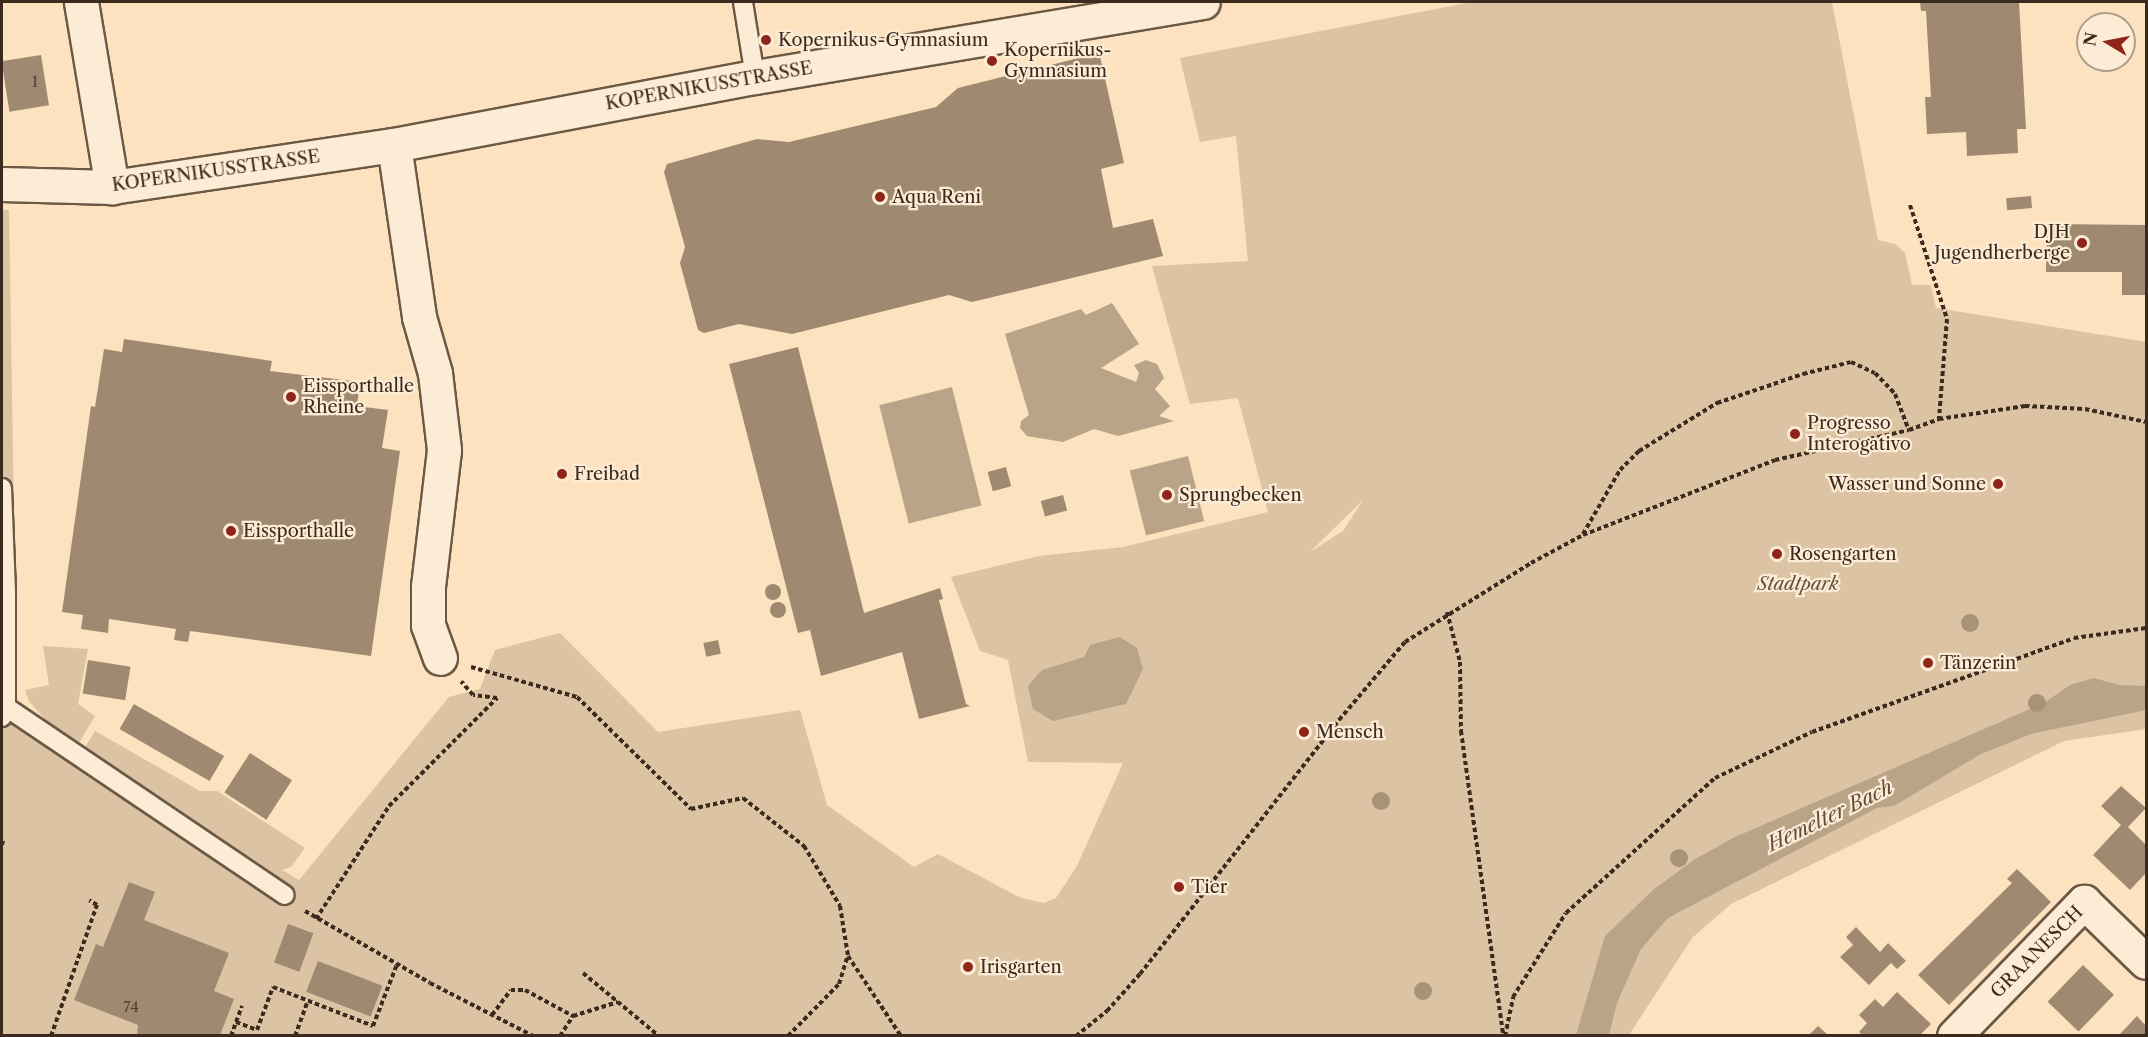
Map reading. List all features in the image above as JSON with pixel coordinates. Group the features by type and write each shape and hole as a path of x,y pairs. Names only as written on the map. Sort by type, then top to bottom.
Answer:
{"street":[{"path":"81,2 112,187"},
{"name":"KOPERNIKUSSTRASSE","path":"2,184 112,187 394,145 755,76 1203,2"},
{"path":"394,145 419,317 435,373 444,450 428,587 428,625 440,658"},
{"name":"GRAANESCH","path":"1954,1035 2084,902 2146,962"}],"lane":[{"path":"743,2 755,76"},
{"path":"2,488 4,712 285,895"}],"path":[{"path":"1910,205 1947,319 1939,419"},
{"path":"1583,535 1620,470 1639,451 1717,403 1803,374 1851,362 1875,374 1895,394 1909,430"},
{"path":"1076,1035 1107,1011 1140,974 1339,720 1405,642 1447,612 1583,535 1775,460 1909,430 1939,419 2025,406 2085,409 2146,422"},
{"path":"1447,612 1460,662 1461,731 1504,1035"},
{"path":"1504,1035 1512,997 1566,913 1715,778 1812,732 2074,638 2146,628"},
{"path":"316,919 389,806 497,698 473,695 440,658"},
{"path":"440,658 577,697 692,809 743,798 810,854 840,906 848,956 902,1035"},
{"path":"285,895 316,919 533,1035"},
{"path":"51,1035 97,905 89,900"},
{"path":"788,1035 839,984 848,956"},
{"path":"236,1022 256,1030 273,987 373,1026 397,964"},
{"path":"583,973 659,1035"},
{"path":"492,1014 510,990 525,990 573,1016"},
{"path":"295,1035 308,1001"},
{"path":"560,1035 573,1016 619,1002"},
{"path":"231,1035 242,1006"}],"green space":[{"name":"Stadtpark","path":"1472,2 1832,2 1878,240 1895,244 1905,253 1912,285 1931,285 1936,308 2146,342 2146,729 2064,741 1731,904 1692,938 1629,1035 2,1035 2,210 9,210 17,704 50,725 29,701 25,690 49,685 43,646 88,649 78,704 95,716 79,743 85,747 95,731 200,791 217,791 305,848 291,867 282,870 299,880 449,697 480,689 495,650 560,633 658,732 800,710 827,805 914,867 938,854 1021,898 1044,903 1056,898 1077,866 1123,763 1028,762 1008,660 980,651 951,577 1039,556 1123,547 1268,512 1238,398 1190,404 1152,266 1248,261 1236,136 1200,142 1180,58","holes":["1363,500 1343,531 1310,552"]}],"water":[{"path":"1112,303 1139,344 1101,368 1136,382 1139,373 1134,365 1146,360 1157,364 1164,378 1155,389 1170,406 1159,416 1174,421 1118,436 1094,429 1063,442 1027,436 1020,428 1021,421 1029,415 1005,334 1081,309 1086,315"},
{"path":"952,387 982,505 909,524 879,405"},
{"name":"Sprungbecken","path":"1188,456 1204,521 1146,536 1130,471"},
{"path":"1120,637 1137,648 1143,669 1126,704 1053,721 1033,709 1028,686 1042,670 1084,657 1090,645"},
{"name":"Hemelter Bach","path":"2094,678 2119,685 2146,686 2146,710 2031,734 1981,754 1894,806 1877,808 1668,918 1641,949 1617,1003 1609,1035 1576,1035 1605,936 1653,890 1695,859 1735,837 2044,703 2070,685"}],"building":[{"path":"1920,2 2019,2 2026,129 2017,129 2018,153 1967,156 1966,132 1927,134 1925,97 1931,97 1926,11 1921,11"},
{"path":"41,55 49,105 9,112 2,61"},
{"name":"Aqua Reni","path":"1091,55 1100,56 1124,163 1101,169 1113,228 1153,219 1163,256 972,302 949,295 792,334 739,324 704,333 698,330 680,263 685,247 664,172 667,164 757,139 789,142 936,107 958,88"},
{"path":"2031,196 2032,208 2007,210 2006,198"},
{"path":"2047,224 2146,225 2146,295 2122,295 2122,272 2046,272"},
{"name":"Eissporthalle","path":"124,339 272,361 270,371 360,382 357,406 388,410 382,448 400,451 371,656 190,631 188,642 174,640 176,629 109,619 108,633 81,629 83,615 62,612 91,406 95,407 104,349 122,352"},
{"path":"798,347 864,613 940,588 943,599 939,600 966,704 970,706 919,719 902,652 821,676 810,630 798,633 729,364"},
{"path":"1006,467 1011,486 993,491 988,472"},
{"path":"1063,495 1067,510 1045,516 1041,501"},
{"path":"773,584 781,592 773,600 765,592"},
{"path":"778,602 784,604 786,610 784,616 778,618 772,616 770,610 772,604"},
{"path":"718,640 721,654 706,657 703,643"},
{"path":"88,660 130,667 125,700 83,694"},
{"path":"134,704 224,756 210,781 120,729"},
{"path":"250,753 292,780 266,820 224,792"},
{"path":"2121,786 2146,808 2128,827 2146,845 2146,873 2130,890 2093,855 2121,825 2101,806"},
{"path":"2017,869 2051,902 1949,1005 1918,975 2012,883 2007,879"},
{"path":"129,882 155,892 144,920 229,953 214,991 234,999 220,1035 137,1035 138,1025 74,1000 96,944 103,947"},
{"path":"288,924 313,933 299,972 274,963"},
{"path":"1856,927 1880,952 1888,943 1906,961 1897,969 1891,963 1869,985 1840,957 1853,945 1846,937"},
{"path":"318,961 382,986 371,1017 306,992"},
{"path":"2083,965 2114,995 2079,1032 2048,1002"},
{"path":"1897,992 1931,1024 1920,1035 1863,1035 1859,1032 1867,1023 1859,1015 1875,999 1883,1007"},
{"path":"2137,1016 2146,1026 2146,1035 2119,1035"},
{"path":"1818,1026 1828,1035 1809,1035"}],"place":[{"name":"Kopernikus-Gymnasium","path":"766,40"},
{"name":"Kopernikus- Gymnasium","path":"992,61"},
{"name":"Aqua Reni","path":"880,197"},
{"name":"DJH Jugendherberge","path":"2082,243"},
{"name":"Eissporthalle Rheine","path":"291,397"},
{"name":"Progresso Interogativo","path":"1795,434"},
{"name":"Freibad","path":"562,474"},
{"name":"Wasser und Sonne","path":"1998,484"},
{"name":"Sprungbecken","path":"1167,495"},
{"name":"Eissporthalle","path":"231,531"},
{"name":"Rosengarten","path":"1777,554"},
{"name":"Tänzerin","path":"1928,663"},
{"name":"Mensch","path":"1304,732"},
{"name":"Tier","path":"1179,887"},
{"name":"Irisgarten","path":"968,967"}]}
